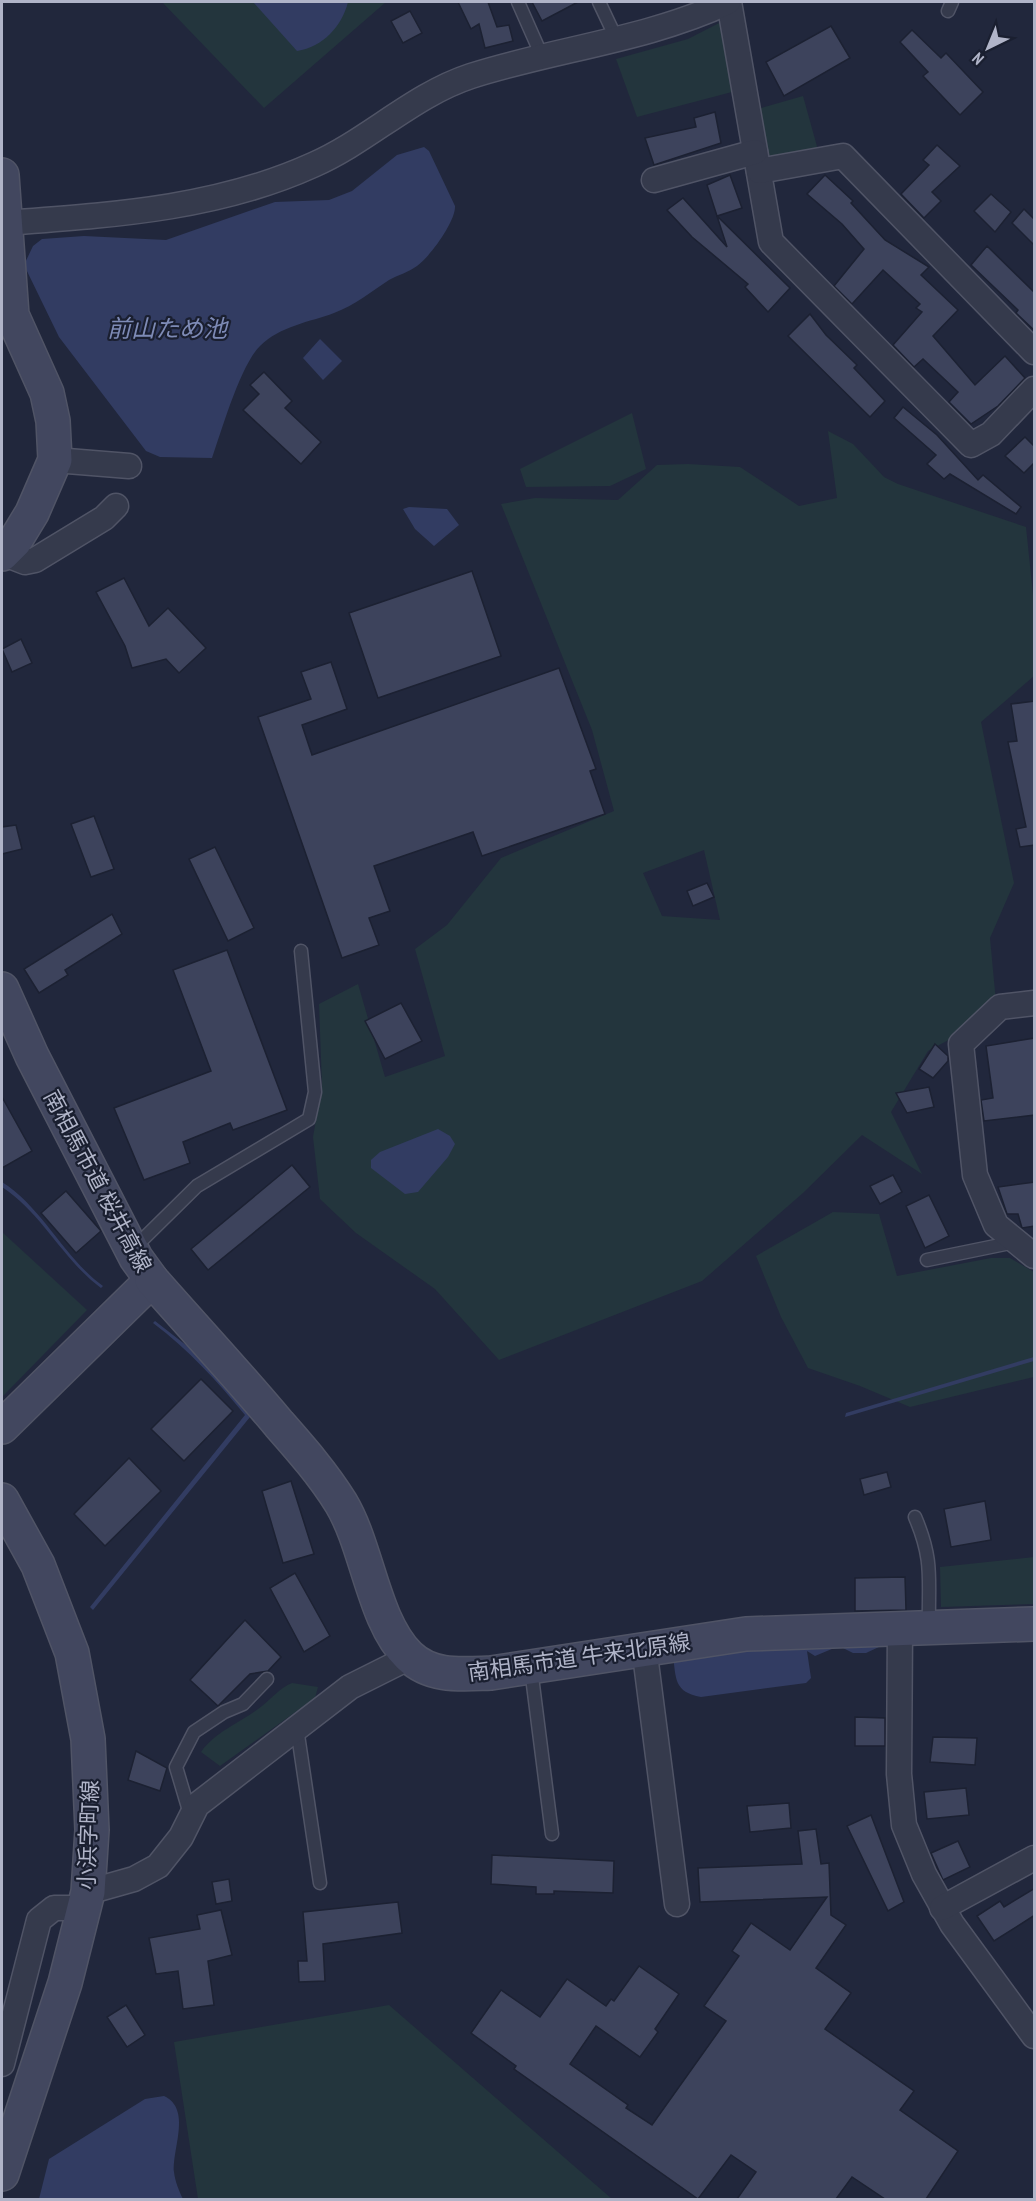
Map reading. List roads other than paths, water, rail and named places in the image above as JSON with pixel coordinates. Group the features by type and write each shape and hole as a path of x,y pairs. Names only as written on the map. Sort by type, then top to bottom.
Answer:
{"street":[{"path":"6,223 168,208 245,191 277,181 333,156 452,83 616,38 690,9 729,2 771,242 971,445 991,434 1035,389"},
{"path":"654,180 757,162 843,156 1035,352"},
{"path":"2,175 12,315 47,393 53,421 55,460 32,513 15,541 2,554 25,562 35,560 104,518 116,506"},
{"path":"55,460 129,466"},
{"name":"南相馬市道 桜井高線","path":"2,989 32,1056 132,1250 152,1281 2,1427"},
{"path":"1029,1244 996,1225 975,1175 961,1044 1000,1007 1035,1003"},
{"name":"南相馬市道 牛来北原線","path":"152,1281 246,1385 327,1483 358,1537 390,1631 410,1657 423,1667 457,1675 746,1634 1035,1624"},
{"name":"小浜字町線","path":"2,1500 38,1565 72,1653 88,1739 92,1830 86,1900 64,1983 2,2174"},
{"path":"915,1627 899,1774 904,1825 920,1865 942,1908 996,1986 1035,2036"},
{"path":"644,1647 676,1904"},
{"path":"2,2064 39,1920 54,1908 86,1900 158,1866 181,1837 197,1805 350,1687 410,1657"},
{"path":"942,1908 1035,1858"}],"lane":[{"path":"518,2 537,45 540,58"},
{"path":"599,2 616,38"},
{"path":"132,1250 197,1186 309,1119 315,1092 301,951"},
{"path":"927,1260 1029,1244"},
{"path":"915,1516 927,1544 930,1564 915,1627"},
{"path":"530,1666 552,1834"},
{"path":"191,1815 176,1767 194,1732 215,1717 243,1704 267,1679"},
{"path":"297,1728 320,1883"}],"water":[{"path":"253,2 348,2 341,19 330,34 315,45 297,51"},
{"name":"前山ため池","path":"424,147 429,151 455,206 451,220 441,238 429,255 414,268 389,280 349,306 286,329 260,346 245,368 212,458 160,457 146,451 59,337 24,265 33,246 42,239 84,236 166,240 275,202 329,200 352,191 397,155"},
{"path":"320,339 342,361 323,380 303,358"},
{"path":"409,507 447,509 459,525 434,546 415,529 403,509"},
{"path":"438,1129 450,1136 455,1144 448,1157 418,1192 405,1194 371,1168 371,1160 380,1152"},
{"path":"2,1182 30,1205 77,1262 103,1286 101,1288 75,1264 29,1210 2,1187"},
{"path":"155,1321 191,1349 250,1417 93,1610 90,1607 245,1415 202,1366 153,1323"},
{"path":"1034,1357 1034,1361 845,1417 846,1413"},
{"path":"881,1640 881,1646 866,1653 853,1653 839,1646 815,1656 807,1651 811,1678 806,1683 701,1697 692,1695 681,1688 676,1678 673,1655"},
{"path":"164,2096 177,2110 179,2120 174,2172 183,2199 39,2199 49,2159 145,2099"}]}
